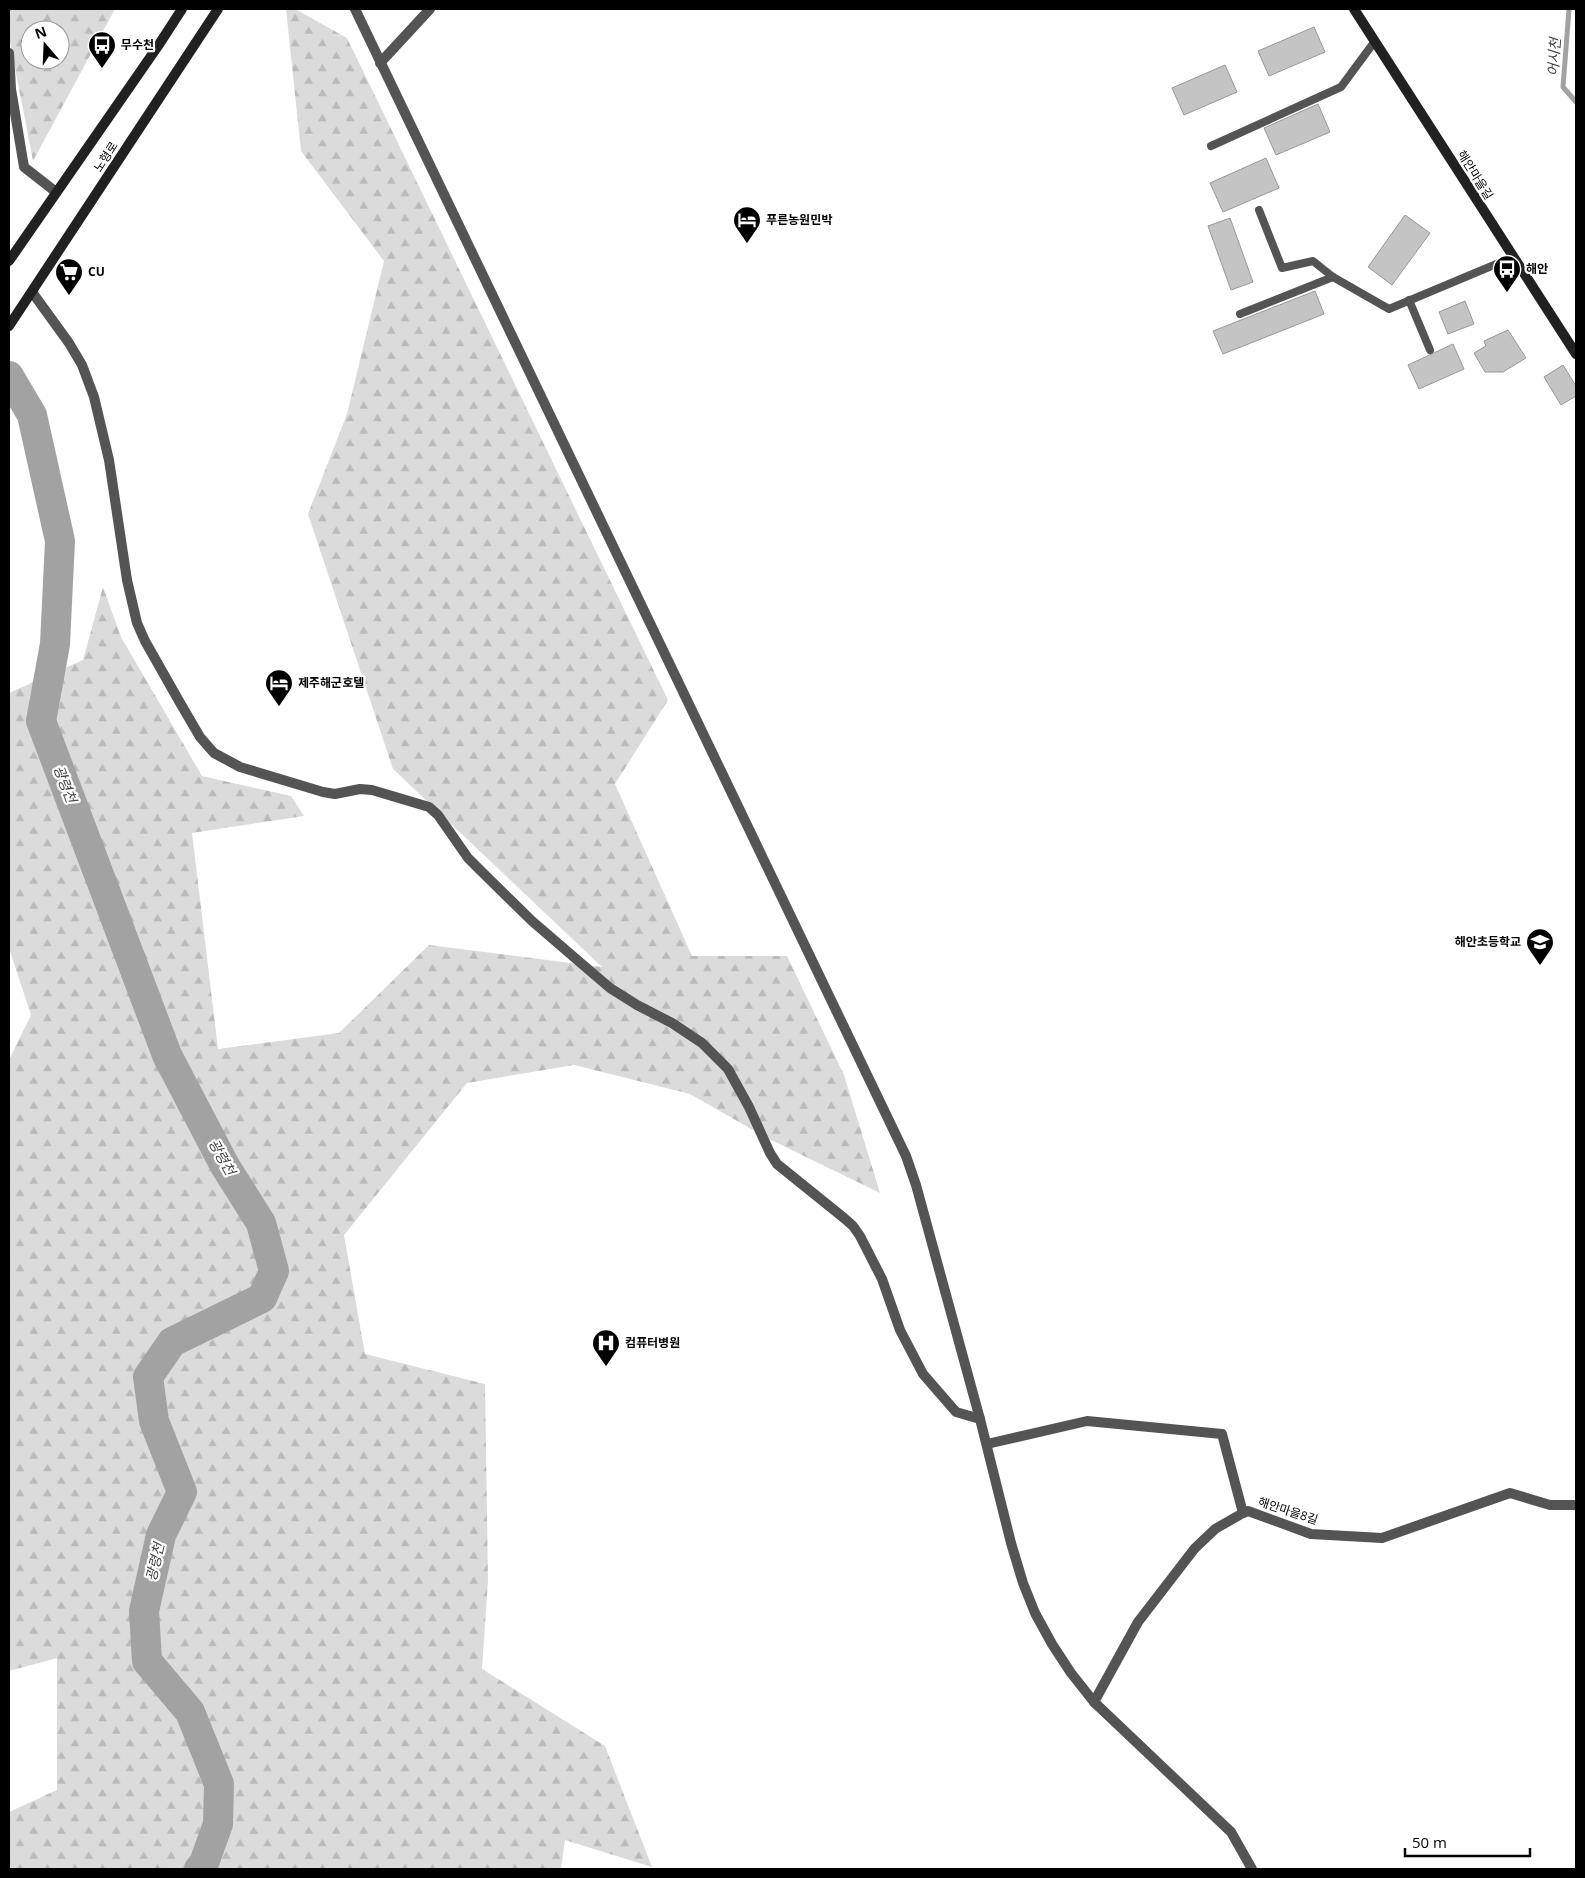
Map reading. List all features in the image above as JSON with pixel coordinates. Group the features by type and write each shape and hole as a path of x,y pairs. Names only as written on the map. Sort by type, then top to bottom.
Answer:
{"main road":[{"name":"노형로","path":"9,261 182,9"},
{"name":"노형로","path":"11,323 218,9"},
{"name":"해안마을길","path":"1354,9 1576,354"}],"street":[{"path":"355,9 906,1156 916,1185 987,1444 1011,1543 1023,1583 1035,1613 1071,1673 1094,1702 1231,1832 1252,1869"},
{"path":"380,63 430,9"},
{"path":"9,53 11,89 24,167 56,192"},
{"path":"32,292 69,343 82,365 94,396 109,460 127,580 137,623 145,641 200,737 214,753 240,768 322,792 334,794 360,789 372,790 429,807 438,815 468,858 560,946 610,988 702,1042 728,1069 777,1164 849,1222 860,1236 882,1279 900,1330 922,1374 956,1412 980,1419"},
{"name":"해안마을8길","path":"987,1444 1087,1421 1222,1434 1243,1513 1248,1511 1311,1534 1382,1538 1510,1493 1550,1505 1576,1505"},
{"path":"1094,1702 1138,1622 1196,1548 1215,1529 1243,1513"}],"lane":[{"path":"1211,146 1341,87 1375,41"},
{"path":"1259,210 1282,268 1313,261 1333,277 1388,309 1513,257"},
{"path":"1240,314 1333,277"},
{"path":"1409,300 1430,350"}],"green space":[{"path":"9,9 115,9 33,161 9,37"},
{"path":"286,9 295,9 347,38 668,700 615,784 692,956 787,956 844,1075 880,1193 767,1138 690,1094 574,1065 467,1083 344,1235 365,1354 485,1384 488,1580 482,1669 605,1746 652,1867 565,1840 561,1869 9,1869 9,1812 57,1790 57,1658 9,1671 9,1060 31,1015 9,948 9,693 83,660 103,587 121,637 202,776 291,796 304,816 192,833 218,1049 339,1033 429,945 602,967 393,769 308,514 347,414 384,261 301,151"}],"building":[{"path":"1314,27 1325,52 1269,76 1258,51"},
{"path":"1225,65 1237,92 1184,115 1172,88"},
{"path":"1318,104 1330,132 1276,155 1264,128"},
{"path":"1266,158 1279,188 1223,212 1210,183"},
{"path":"1405,215 1430,233 1392,285 1368,267"},
{"path":"1230,218 1253,282 1231,290 1208,226"},
{"path":"1315,291 1324,314 1223,354 1213,331"},
{"path":"1465,301 1474,324 1448,334 1439,312"},
{"path":"1508,330 1526,358 1503,372 1485,372 1474,353 1486,346 1484,341"},
{"path":"1453,344 1464,369 1419,389 1408,365"},
{"path":"1563,365 1576,386 1576,396 1561,405 1544,377"}],"waterway":[{"name":"어시천","path":"1569,9 1563,87 1576,102"},
{"name":"광령천","path":"9,376 32,415 60,541 55,644 41,721 167,1055 225,1166 261,1223 274,1271 262,1298 172,1342 148,1377 154,1421 182,1492 161,1535 144,1611 147,1661 190,1712 219,1784 218,1824 204,1863 199,1869"}],"place":[{"name":"무수천","path":"102,69"},
{"name":"푸른농원민박","path":"747,244"},
{"name":"해안","path":"1507,293"},
{"name":"CU","path":"69,296"},
{"name":"제주해군호텔","path":"279,707"},
{"name":"해안초등학교","path":"1540,966"},
{"name":"컴퓨터병원","path":"606,1367"}]}
